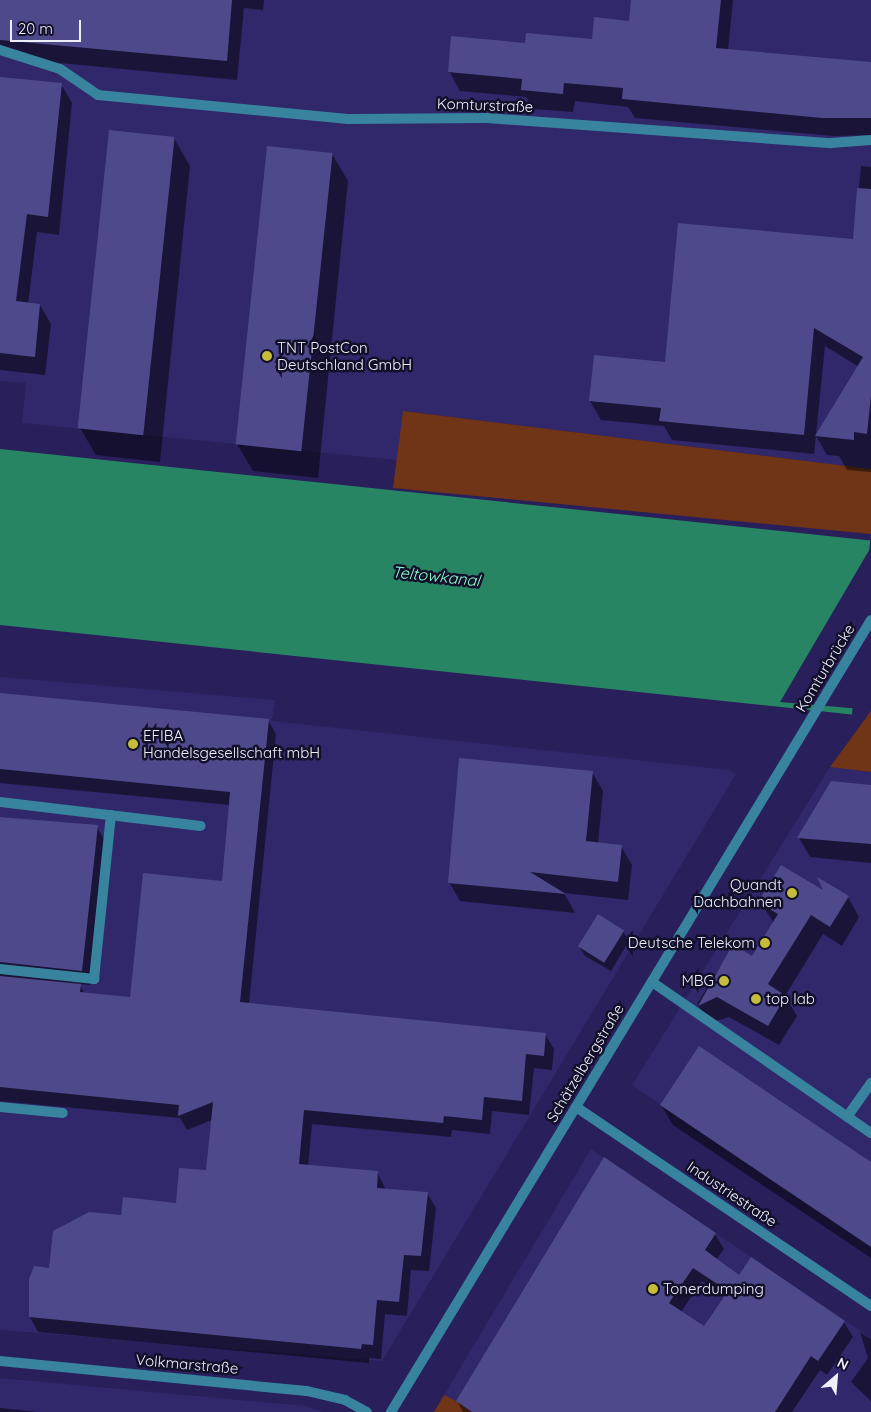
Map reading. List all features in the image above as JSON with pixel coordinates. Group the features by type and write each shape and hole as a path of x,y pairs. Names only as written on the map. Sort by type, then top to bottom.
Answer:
{"street":[{"name":"Komturstraße","path":"0,50 60,69 98,95 348,119 486,118 831,143 871,140"},
{"name":"Komturbrücke","path":"805,730 871,620"},
{"name":"Schätzelbergstraße","path":"391,1412 805,730"},
{"path":"0,802 201,826"},
{"path":"0,969 94,979 111,815"},
{"path":"652,982 871,1133"},
{"path":"847,1117 871,1084"},
{"path":"0,1107 63,1113"},
{"name":"Industriestraße","path":"576,1107 871,1306"},
{"name":"Volkmarstraße","path":"0,1361 308,1391 345,1400 368,1412"}],"shaded area":[{"path":"0,0 871,0 871,469 403,411 397,460 22,423 26,383 0,381"},
{"path":"403,411 871,469 871,534 393,488"},
{"path":"0,677 275,700 272,721 729,770 736,774 382,1361 0,1330"},
{"path":"871,711 871,772 830,767"},
{"path":"830,767 871,772 871,1247 632,1085"},
{"name":"Tonerdumping","path":"591,1149 871,1338 871,1412 472,1412 444,1395"},
{"path":"0,1378 306,1406 322,1412 0,1412"},
{"path":"444,1395 456,1401 472,1412 434,1412"}],"water":[{"name":"Teltowkanal","path":"0,449 870,540 852,715 0,625"}],"pier":[{"path":"871,547 871,692 861,709 780,702"}],"building":[{"path":"0,0 232,0 227,61 0,40"},
{"path":"631,0 721,0 716,48 871,62 871,118 822,118 622,99 623,88 564,83 563,94 521,90 522,79 448,72 451,36 525,43 526,33 592,39 594,17 629,21"},
{"path":"0,77 62,83 48,217 27,214 16,301 40,304 35,357 0,353"},
{"path":"109,130 175,137 143,435 78,428"},
{"path":"267,146 333,153 301,451 236,444"},
{"path":"857,188 871,189 871,395 867,434 854,432 854,440 815,436 863,357 814,328 804,435 659,421 661,408 589,401 594,355 665,362 678,223 853,239"},
{"path":"0,693 269,719 240,1002 546,1033 544,1056 526,1054 522,1101 484,1097 482,1120 444,1116 443,1123 304,1110 299,1164 378,1171 377,1188 428,1192 421,1256 404,1255 399,1302 377,1300 373,1345 362,1344 361,1349 29,1317 29,1279 34,1266 49,1268 53,1231 89,1212 121,1215 123,1197 176,1203 179,1168 206,1170 213,1102 178,1116 179,1105 0,1087 0,976 81,984 80,992 130,997 143,873 222,881 230,792 0,769"},
{"path":"459,758 593,771 586,841 622,845 618,882 530,872 566,894 448,883"},
{"path":"831,781 871,785 871,844 797,838"},
{"path":"0,817 98,825 82,971 0,962"},
{"path":"781,865 823,890 817,877 849,896 830,927 811,915 768,984 786,996 768,1026 717,997 698,1006 733,944 752,956 778,914 758,902"},
{"path":"598,914 624,930 604,963 578,946"},
{"path":"699,1046 871,1162 871,1247 660,1105"},
{"name":"Tonerdumping","path":"604,1157 716,1233 705,1250 739,1275 751,1257 845,1321 818,1361 811,1356 775,1412 472,1412 456,1401","holes":["693,1268 728,1291 704,1326 669,1303"]}],"place":[{"name":"TNT PostCon Deutschland GmbH","path":"267,356"},
{"name":"EFIBA Handelsgesellschaft mbH","path":"133,744"},
{"name":"Quandt Dachbahnen","path":"792,893"},
{"name":"Deutsche Telekom","path":"765,943"},
{"name":"MBG","path":"724,981"},
{"name":"top lab","path":"756,999"},
{"name":"Tonerdumping","path":"653,1289"}]}
